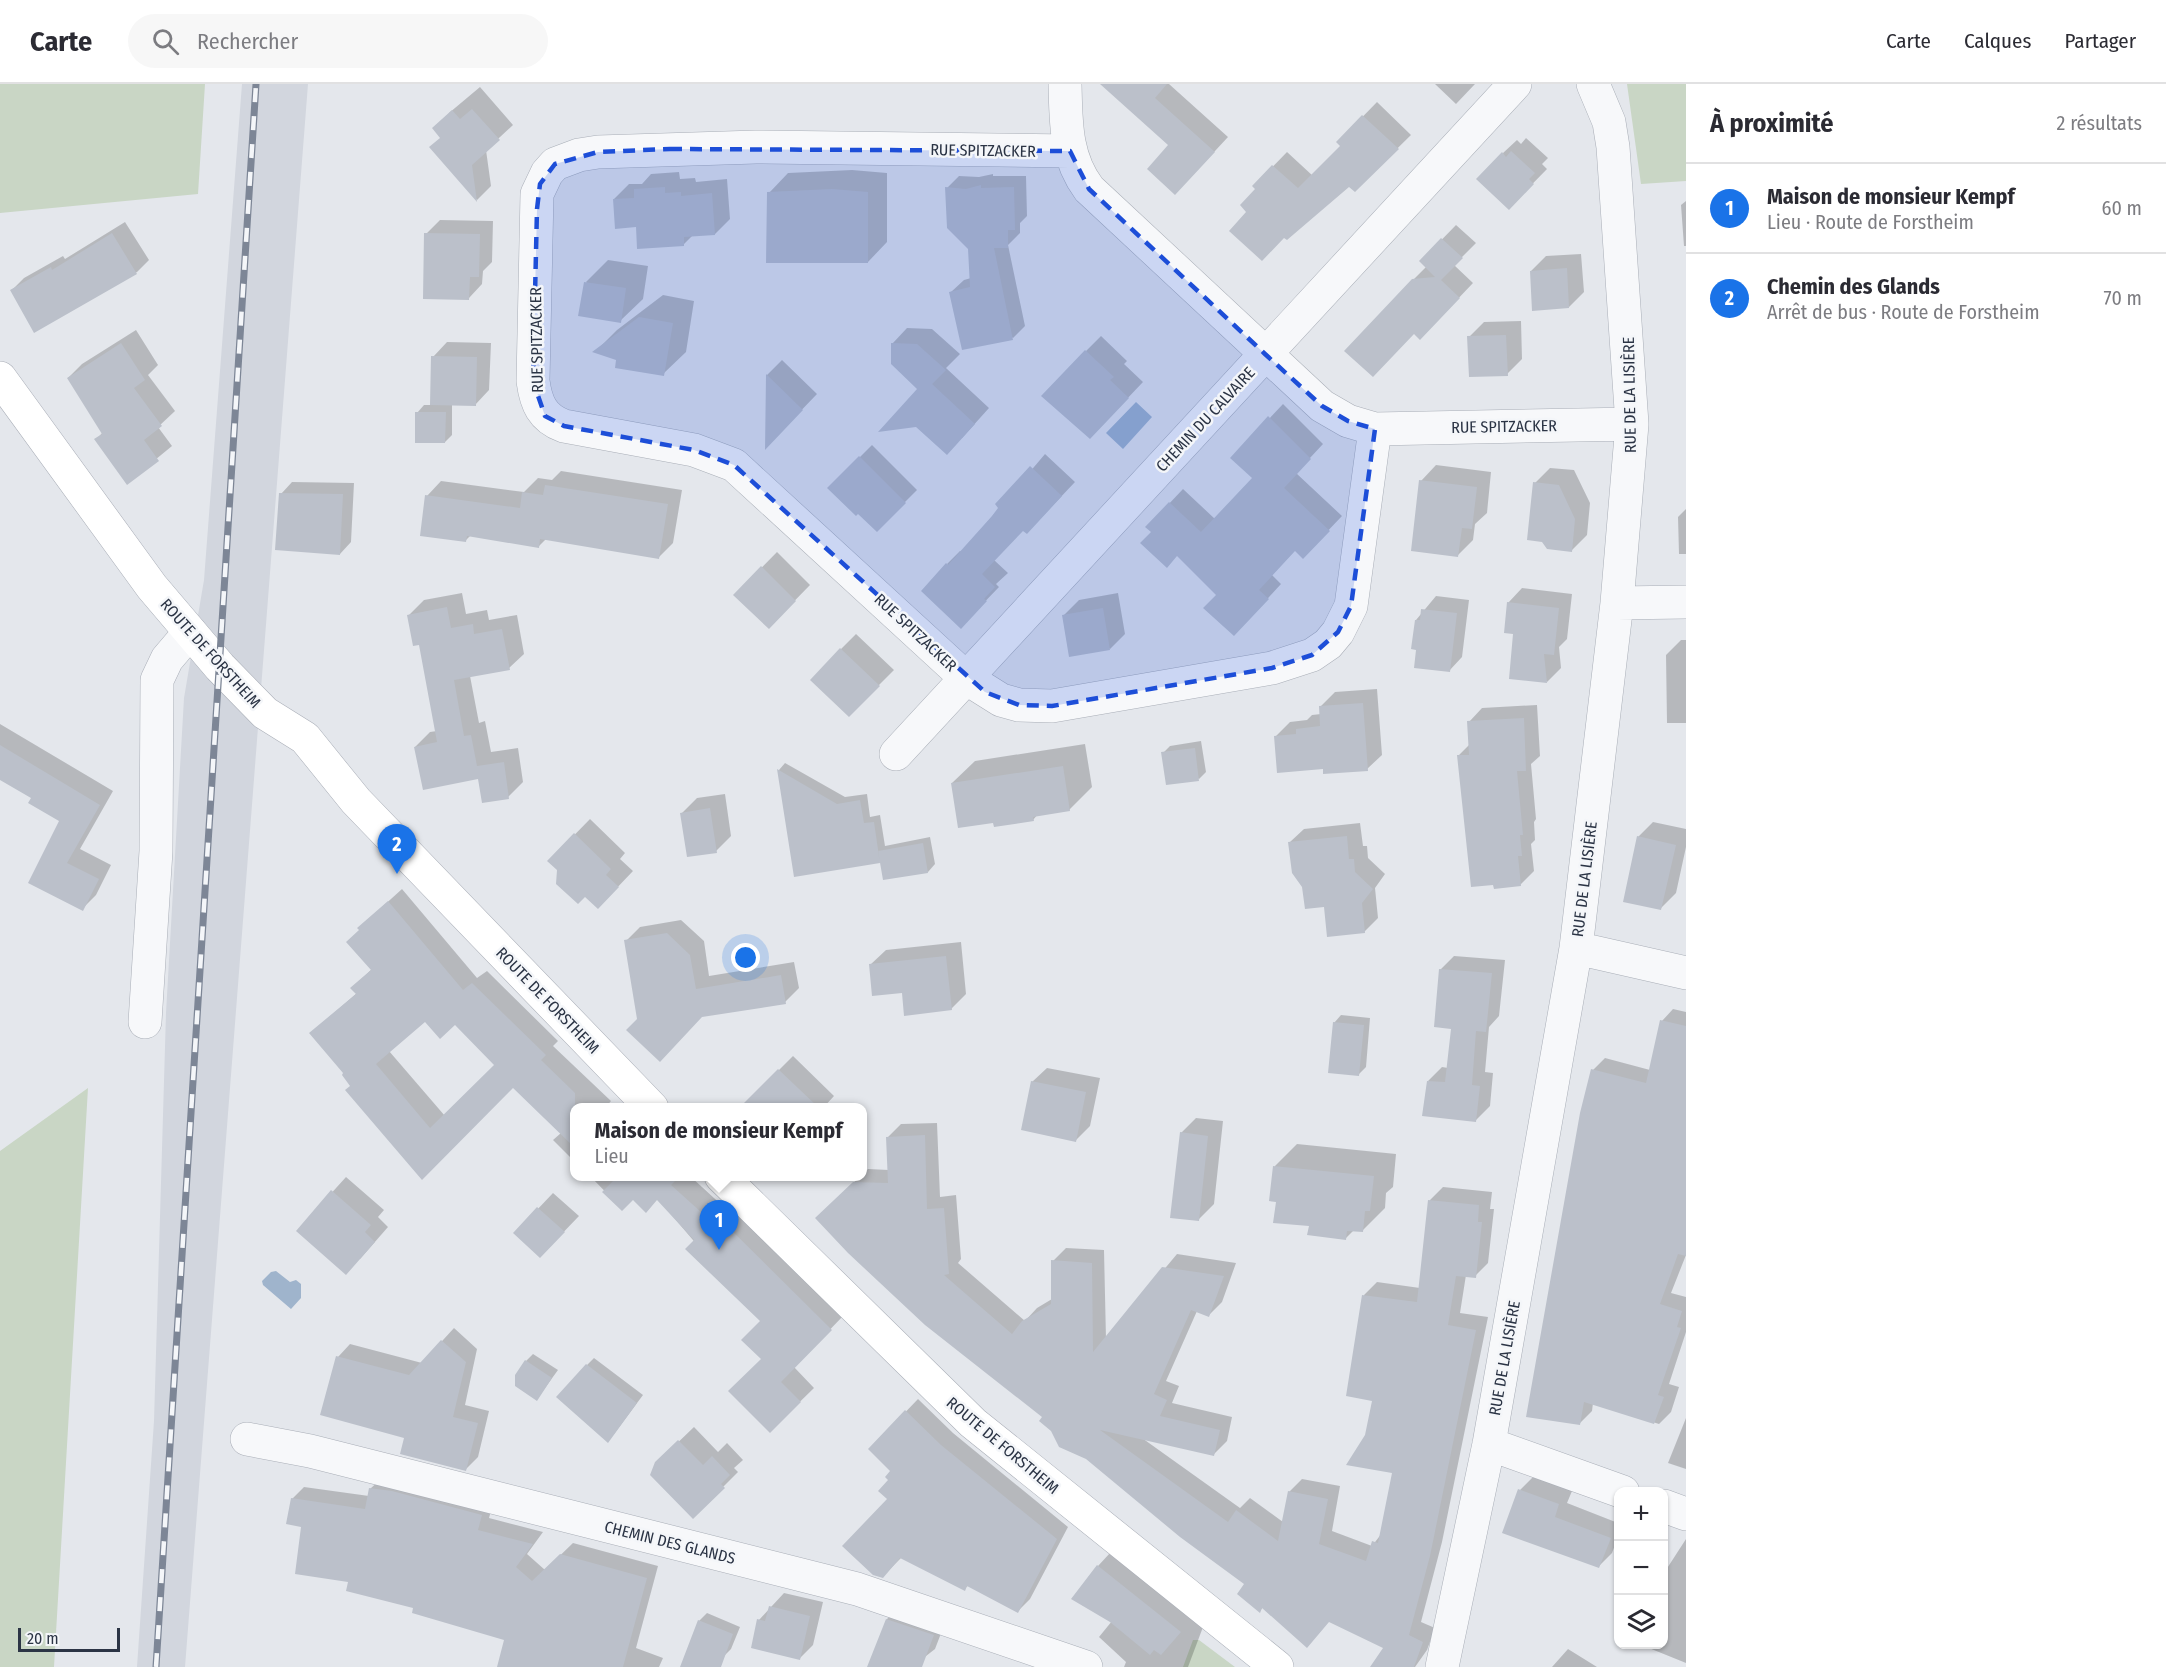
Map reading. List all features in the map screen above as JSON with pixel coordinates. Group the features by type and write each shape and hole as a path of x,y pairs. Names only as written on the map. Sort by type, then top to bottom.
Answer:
{"street":[{"path":"1065,84 1070,151"},
{"name":"CHEMIN DU CALVAIRE","path":"896,754 1515,84"},
{"name":"RUE DE LA LISIÈRE","path":"1443,1667 1489,1444 1576,948 1617,603 1632,424 1613,147 1609,122 1593,84"},
{"name":"RUE SPITZACKER","path":"1375,429 1351,606 1338,632 1328,644 1312,655 1272,668 1052,706 1019,705 1001,700 966,678 734,465 694,450 564,426 545,416 539,408 533,381 537,194 543,178 555,164 579,155 598,152 756,147 1070,151 1074,165 1089,189 1265,354 1322,405 1348,421 1375,429 1632,424"},
{"name":"ROUTE DE FORSTHEIM","path":"0,378 110,531 189,632 265,713 305,738 356,801 648,1103"},
{"path":"1617,603 1686,602"},
{"path":"145,1022 156,851 157,680 167,659 189,632"},
{"path":"1576,948 1686,973"},
{"name":"ROUTE DE FORSTHEIM","path":"726,1181 973,1423 1277,1667"},
{"name":"CHEMIN DES GLANDS","path":"247,1439 310,1451 857,1589 1086,1667"},
{"path":"1489,1444 1614,1488"},
{"path":"1668,1507 1686,1514"}],"highlighted area":[{"path":"670,149 1070,151 1089,189 1322,406 1348,421 1375,429 1351,606 1338,632 1312,655 1272,668 1052,706 1019,705 985,692 734,465 694,450 564,426 545,416 533,381 537,209 540,184 555,164 598,152"}],"shaded area":[{"path":"242,84 308,84 185,1667 137,1667 154,1421 166,1013 184,698 204,580"}],"green space":[{"path":"0,84 205,84 198,194 0,213"},
{"path":"1627,84 1686,84 1686,181 1641,184"},
{"path":"88,1088 54,1667 0,1667 0,1151"},
{"path":"1193,1640 1199,1640 1235,1667 1183,1667"}],"water":[{"path":"1136,402 1152,417 1123,449 1106,433"},
{"path":"276,1271 290,1282 296,1280 301,1284 301,1298 291,1309 263,1285 262,1281 271,1272"}],"building":[{"path":"1100,84 1167,84 1155,98 1215,152 1175,195 1147,169 1168,145"},
{"path":"472,109 500,140 472,165 477,202 429,147 440,138 432,128 452,110 460,119"},
{"path":"1362,115 1399,149 1355,192 1349,187 1287,240 1284,238 1262,261 1229,231 1246,212 1240,205 1255,189 1252,186 1272,165 1298,188 1340,146 1336,142"},
{"path":"1511,151 1535,173 1529,179 1534,184 1509,210 1476,179 1502,152 1506,157"},
{"path":"981,185 981,188 1014,187 1015,230 1008,230 1008,248 994,248 1013,340 962,350 949,292 970,287 968,249 947,228 945,187 966,189"},
{"path":"665,187 665,193 681,192 681,196 712,193 715,235 684,237 684,246 637,249 636,227 615,229 613,199 634,198 634,189"},
{"path":"832,189 868,192 868,263 766,263 767,192"},
{"path":"112,233 137,274 34,333 10,290 51,267 52,270"},
{"path":"424,233 480,234 479,277 470,277 469,300 423,299"},
{"path":"1441,238 1463,258 1441,280 1460,298 1420,340 1414,334 1373,377 1344,351 1412,279 1435,277 1419,261"},
{"path":"1567,268 1569,308 1532,311 1530,271"},
{"path":"584,282 626,288 621,323 578,316"},
{"path":"639,317 673,323 664,376 615,368 616,360 592,352"},
{"path":"1506,335 1508,376 1469,377 1467,336"},
{"path":"121,343 145,380 134,388 162,426 144,440 159,461 127,485 94,439 102,434 67,378"},
{"path":"891,343 917,344 946,370 932,384 975,424 947,455 916,427 878,432 917,389 891,364"},
{"path":"1085,350 1114,377 1110,380 1129,398 1090,439 1041,396"},
{"path":"431,356 477,357 476,406 430,405"},
{"path":"766,374 803,410 765,450"},
{"path":"415,412 446,412 445,443 415,443"},
{"path":"1268,416 1311,459 1284,488 1330,531 1303,559 1295,551 1259,590 1269,599 1234,636 1203,608 1216,595 1177,556 1167,568 1140,543 1151,532 1145,527 1169,502 1201,532 1252,478 1230,458"},
{"path":"859,456 906,503 877,532 858,514 856,516 827,488"},
{"path":"1030,466 1062,496 1027,534 1023,531 982,574 995,587 984,599 987,601 961,629 921,591 992,516 998,508 995,504"},
{"path":"1419,480 1477,487 1472,529 1462,528 1458,557 1411,551"},
{"path":"1533,482 1559,485 1575,519 1572,552 1547,549 1542,542 1527,540"},
{"path":"545,485 668,504 659,559 540,539 539,548 467,536 466,542 420,536 425,495 520,508 522,492 543,495"},
{"path":"279,493 343,494 340,555 275,550"},
{"path":"761,566 796,601 769,629 733,595"},
{"path":"1507,602 1559,608 1554,655 1544,654 1547,683 1509,679 1513,634 1504,633"},
{"path":"447,607 451,628 473,624 474,634 502,629 510,670 454,680 464,736 471,735 477,766 504,762 509,799 482,803 478,779 423,790 414,747 437,742 419,645 413,646 407,615"},
{"path":"1103,608 1110,650 1069,657 1062,615"},
{"path":"1421,609 1457,613 1450,672 1414,668 1416,650 1411,649 1415,620 1420,620"},
{"path":"840,648 880,686 849,717 810,680"},
{"path":"1363,703 1368,771 1323,774 1323,769 1277,773 1274,736 1296,734 1296,729 1320,726 1319,706"},
{"path":"1524,718 1526,771 1517,771 1523,835 1520,835 1522,856 1518,856 1521,886 1494,889 1493,885 1471,887 1457,755 1469,755 1467,721"},
{"path":"0,745 100,805 67,863 99,879 83,911 28,883 59,821 28,803 31,798 0,780"},
{"path":"1195,748 1199,781 1166,785 1161,752"},
{"path":"1063,766 1070,811 1033,817 1034,821 994,827 993,823 958,828 951,783"},
{"path":"777,769 837,804 860,800 864,823 874,822 880,863 794,877"},
{"path":"710,808 717,853 687,857 680,813"},
{"path":"574,833 611,869 606,875 619,887 598,909 585,897 578,904 556,884 557,870 547,861"},
{"path":"1347,836 1349,859 1354,859 1355,872 1373,889 1362,903 1365,933 1327,937 1324,907 1305,909 1302,887 1292,873 1288,842"},
{"path":"1637,836 1676,845 1661,910 1623,902"},
{"path":"923,843 928,873 883,880 878,851"},
{"path":"388,901 463,990 472,983 546,1055 541,1060 575,1093 575,1103 570,1103 570,1143 513,1088 422,1180 345,1090 350,1086 342,1075 343,1073 309,1033 356,994 350,988 371,970 346,942 359,930 357,928","holes":["425,1022 440,1039 455,1025 494,1065 430,1128 376,1064"]},
{"path":"667,933 690,955 696,989 781,975 786,1004 702,1017 660,1062 626,1030 637,1019 624,940"},
{"path":"946,956 952,1010 904,1016 902,993 872,996 869,964"},
{"path":"1439,969 1492,973 1486,1032 1476,1031 1472,1085 1480,1086 1476,1122 1422,1116 1427,1081 1445,1082 1451,1029 1434,1027"},
{"path":"1660,1020 1686,1026 1686,1256 1678,1254 1660,1304 1682,1311 1677,1327 1681,1328 1658,1395 1664,1397 1654,1424 1584,1402 1580,1425 1526,1417 1580,1113 1591,1069 1646,1083"},
{"path":"1333,1022 1364,1025 1359,1076 1328,1073"},
{"path":"778,1069 814,1103 744,1103"},
{"path":"1031,1081 1086,1092 1076,1142 1021,1130"},
{"path":"1180,1132 1208,1136 1199,1221 1170,1218"},
{"path":"925,1135 927,1209 944,1208 949,1274 944,1275 1012,1334 1022,1321 1051,1304 1051,1260 1092,1263 1093,1352 1162,1267 1224,1276 1209,1317 1191,1310 1154,1394 1167,1400 1160,1416 1220,1430 1214,1456 1100,1430 1228,1522 1236,1510 1278,1541 1288,1491 1328,1499 1319,1544 1366,1561 1372,1541 1378,1543 1392,1473 1346,1465 1365,1435 1372,1401 1346,1396 1362,1295 1417,1302 1428,1200 1479,1205 1478,1222 1482,1222 1476,1278 1456,1276 1448,1325 1476,1330 1430,1556 1409,1635 1423,1642 1414,1667 1370,1667 1383,1648 1329,1622 1307,1648 1262,1608 1260,1613 1237,1594 1244,1584 1180,1537 1086,1459 1059,1447 1051,1431 1039,1421 1042,1417 925,1325 848,1253 815,1218 853,1182 888,1183 886,1137"},
{"path":"1273,1166 1374,1176 1370,1211 1365,1211 1363,1232 1347,1231 1346,1240 1307,1235 1309,1226 1273,1223 1276,1202 1269,1201"},
{"path":"613,1181 675,1181 671,1185 711,1221 717,1216 832,1330 781,1382 801,1402 770,1433 728,1391 761,1359 741,1340 760,1321 685,1249 694,1240 657,1200 646,1213 633,1200 622,1211 602,1192"},
{"path":"331,1190 371,1225 365,1232 375,1242 346,1275 296,1231"},
{"path":"537,1207 565,1232 540,1258 513,1233"},
{"path":"441,1340 466,1362 453,1417 478,1423 466,1471 400,1454 404,1438 320,1415 336,1356 409,1375"},
{"path":"525,1360 552,1378 537,1401 515,1386 515,1375"},
{"path":"586,1364 637,1403 608,1443 556,1397"},
{"path":"905,1410 941,1445 1057,1539 1018,1613 967,1586 965,1591 900,1558 883,1578 873,1575 842,1546 887,1499 878,1491 888,1480 885,1477 890,1471 868,1449"},
{"path":"678,1440 703,1465 712,1456 730,1475 721,1484 725,1488 693,1519 650,1475 655,1462"},
{"path":"369,1488 392,1491 482,1515 478,1530 533,1544 516,1567 532,1581 560,1554 647,1578 623,1667 497,1667 504,1640 412,1613 413,1608 346,1591 348,1582 295,1574 301,1527 286,1524 291,1498 365,1509"},
{"path":"1518,1489 1559,1504 1555,1517 1611,1538 1599,1568 1502,1533"},
{"path":"1097,1565 1181,1632 1161,1655 1154,1650 1150,1655 1110,1622 1071,1599"},
{"path":"769,1606 810,1616 800,1660 751,1648 757,1619 765,1621"},
{"path":"886,1619 934,1635 922,1667 867,1667"},
{"path":"698,1620 733,1634 721,1667 680,1667"}],"railway":[{"path":"156,1667 256,84"}],"place":[{"name":"Chemin des Glands","path":"397,874"},
{"name":"Maison de monsieur Kempf","path":"719,1250"}]}
